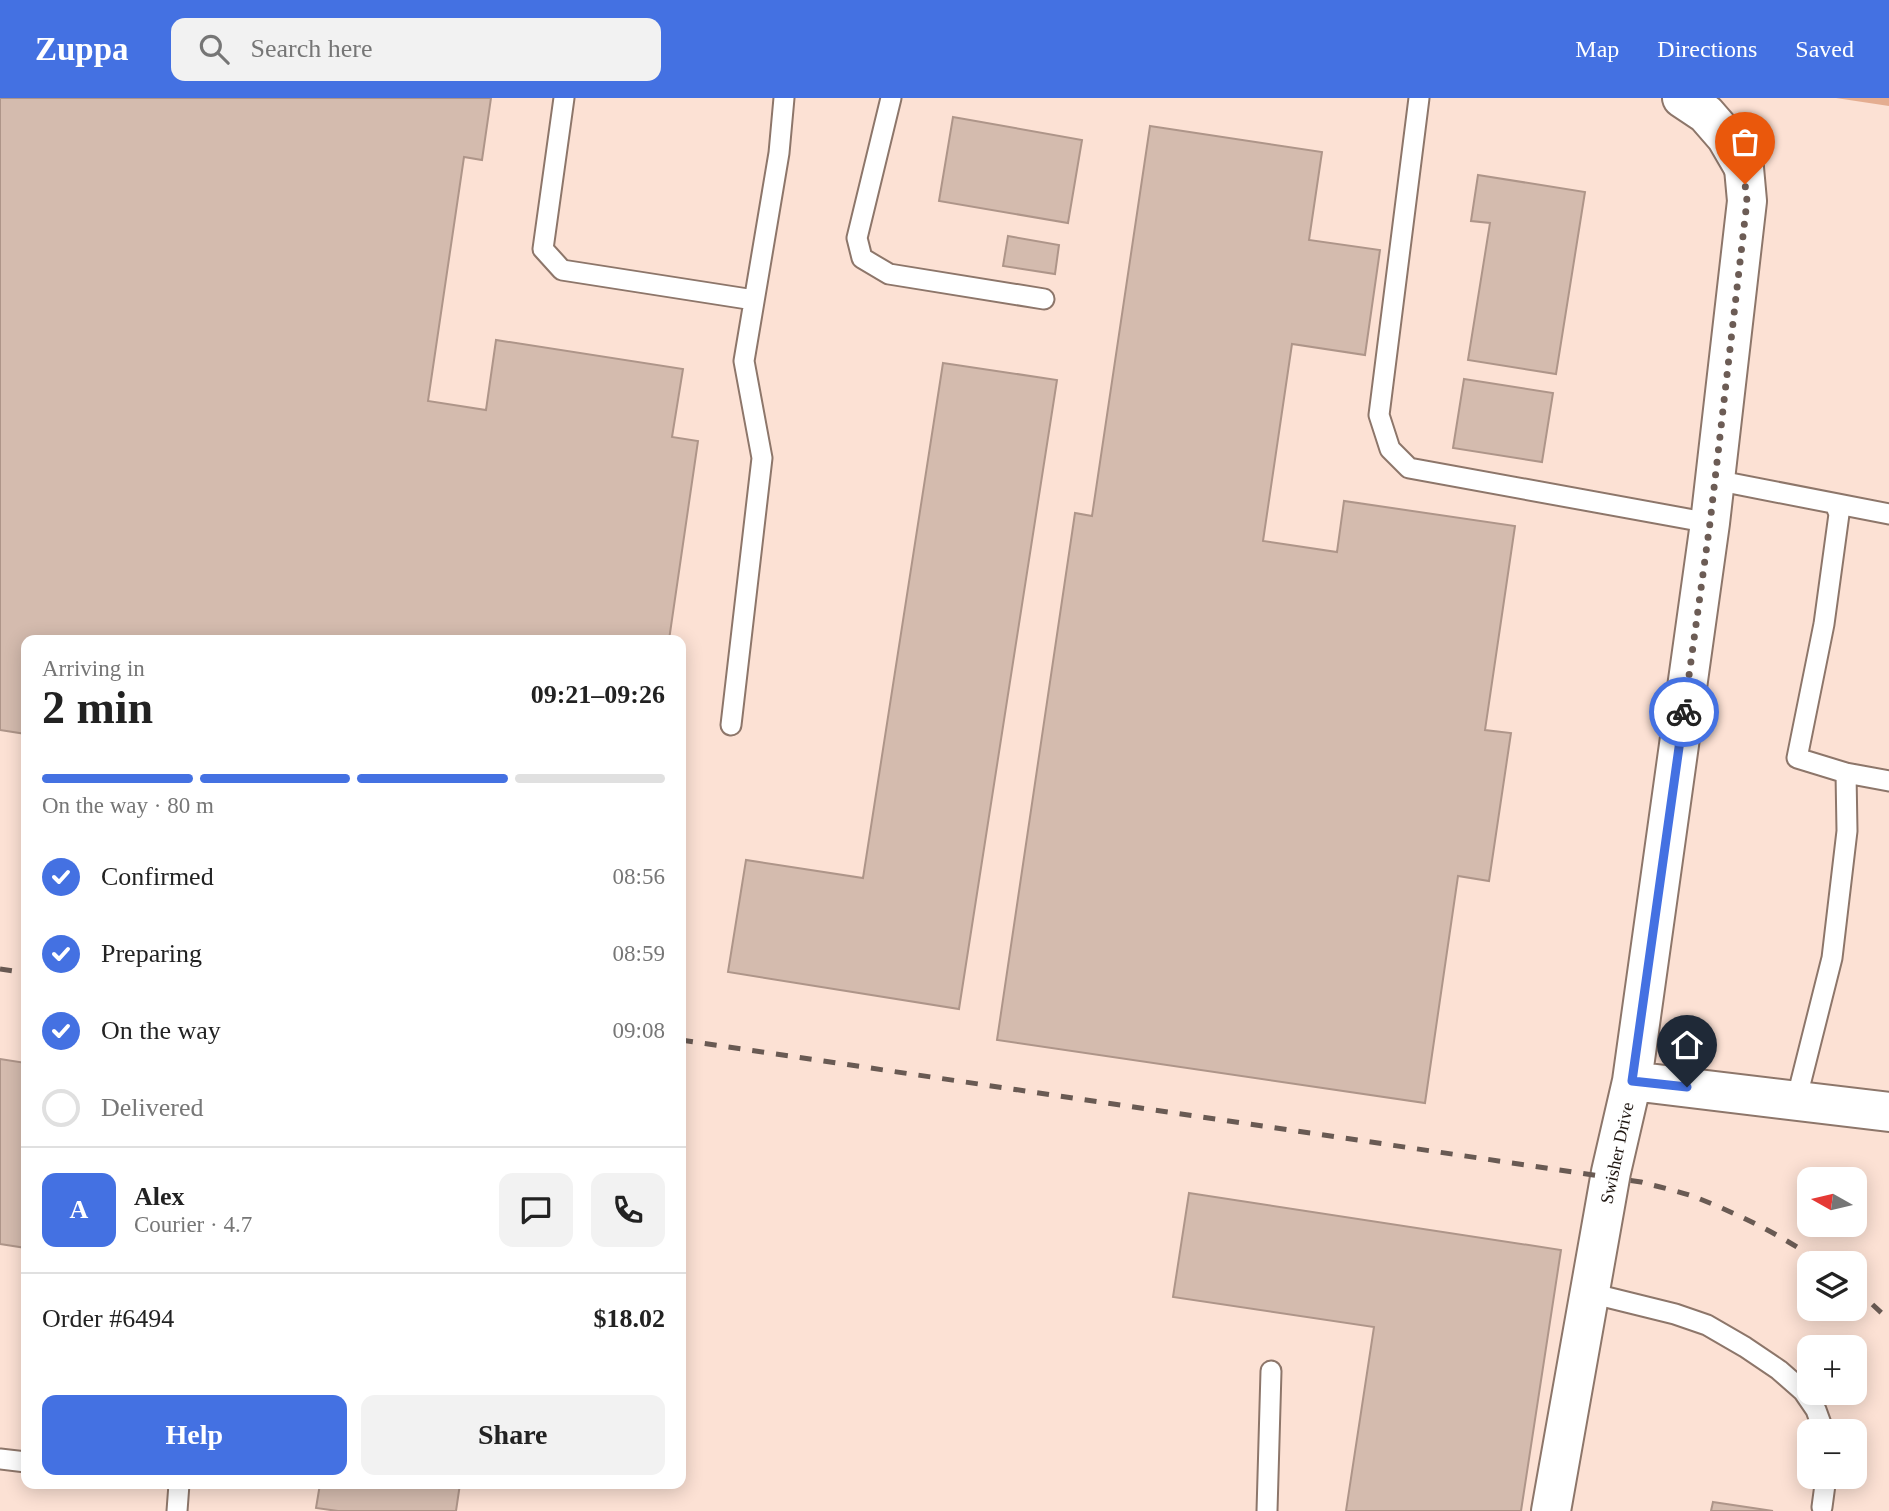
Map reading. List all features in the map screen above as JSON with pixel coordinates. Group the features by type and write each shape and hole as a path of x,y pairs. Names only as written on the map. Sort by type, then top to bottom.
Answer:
{"street":[{"name":"Swisher Drive","path":"1551,1511 1611,1172 1632,1081 1710,523 1747,201 1744,168 1726,137 1706,114 1682,98"},
{"path":"1632,1081 1889,1112"}],"lane":[{"path":"564,98 543,249 562,270 754,300"},
{"path":"731,725 762,458 744,362 779,153 785,98"},
{"path":"891,98 857,238 863,258 889,274 1044,299"},
{"path":"1419,98 1379,415 1390,449 1409,468 1710,523"},
{"path":"1715,480 1889,514"},
{"path":"1835,504 1839,514 1824,624 1797,758 1846,773 1884,780"},
{"path":"1796,1101 1832,957 1847,831 1846,773"},
{"path":"1590,1293 1675,1314 1707,1325 1779,1370 1803,1391 1819,1419"},
{"path":"1267,1511 1270,1371"},
{"path":"0,1459 21,1461"},
{"path":"177,1511 179,1489"},
{"path":"1822,1507 1824,1489"}],"shaded area":[{"path":"1836,98 1889,98 1889,106"}],"building":[{"path":"0,98 491,98 482,160 464,157 428,401 486,410 496,340 683,369 672,437 698,441 670,635 21,635 21,733 0,730"},
{"path":"953,117 1082,140 1068,223 939,201"},
{"path":"1150,126 1322,152 1309,240 1380,250 1365,355 1292,344 1263,541 1337,552 1344,501 1515,526 1485,730 1511,733 1489,881 1458,876 1425,1103 997,1040 1075,513 1092,516"},
{"path":"1478,175 1585,192 1556,374 1468,360 1490,223 1471,221"},
{"path":"1008,236 1059,245 1055,274 1003,266"},
{"path":"943,363 1057,380 959,1009 728,972 746,860 863,878"},
{"path":"1464,379 1553,393 1542,462 1453,448"},
{"path":"0,1059 21,1062 21,1247 0,1244"},
{"path":"1189,1193 1561,1250 1521,1511 1346,1511 1374,1327 1173,1297"},
{"path":"319,1489 459,1489 456,1511 338,1511 316,1508"},
{"path":"1713,1502 1773,1511 1711,1511"}],"railway":[{"path":"0,969 21,972"},
{"path":"686,1041 1641,1182 1689,1195 1728,1211 1802,1251"},
{"path":"1867,1299 1889,1320"}],"way so far":[{"path":"1684,712 1710,523 1747,201 1745,184"}],"route":[{"path":"1684,712 1632,1081 1687,1087"}]}
